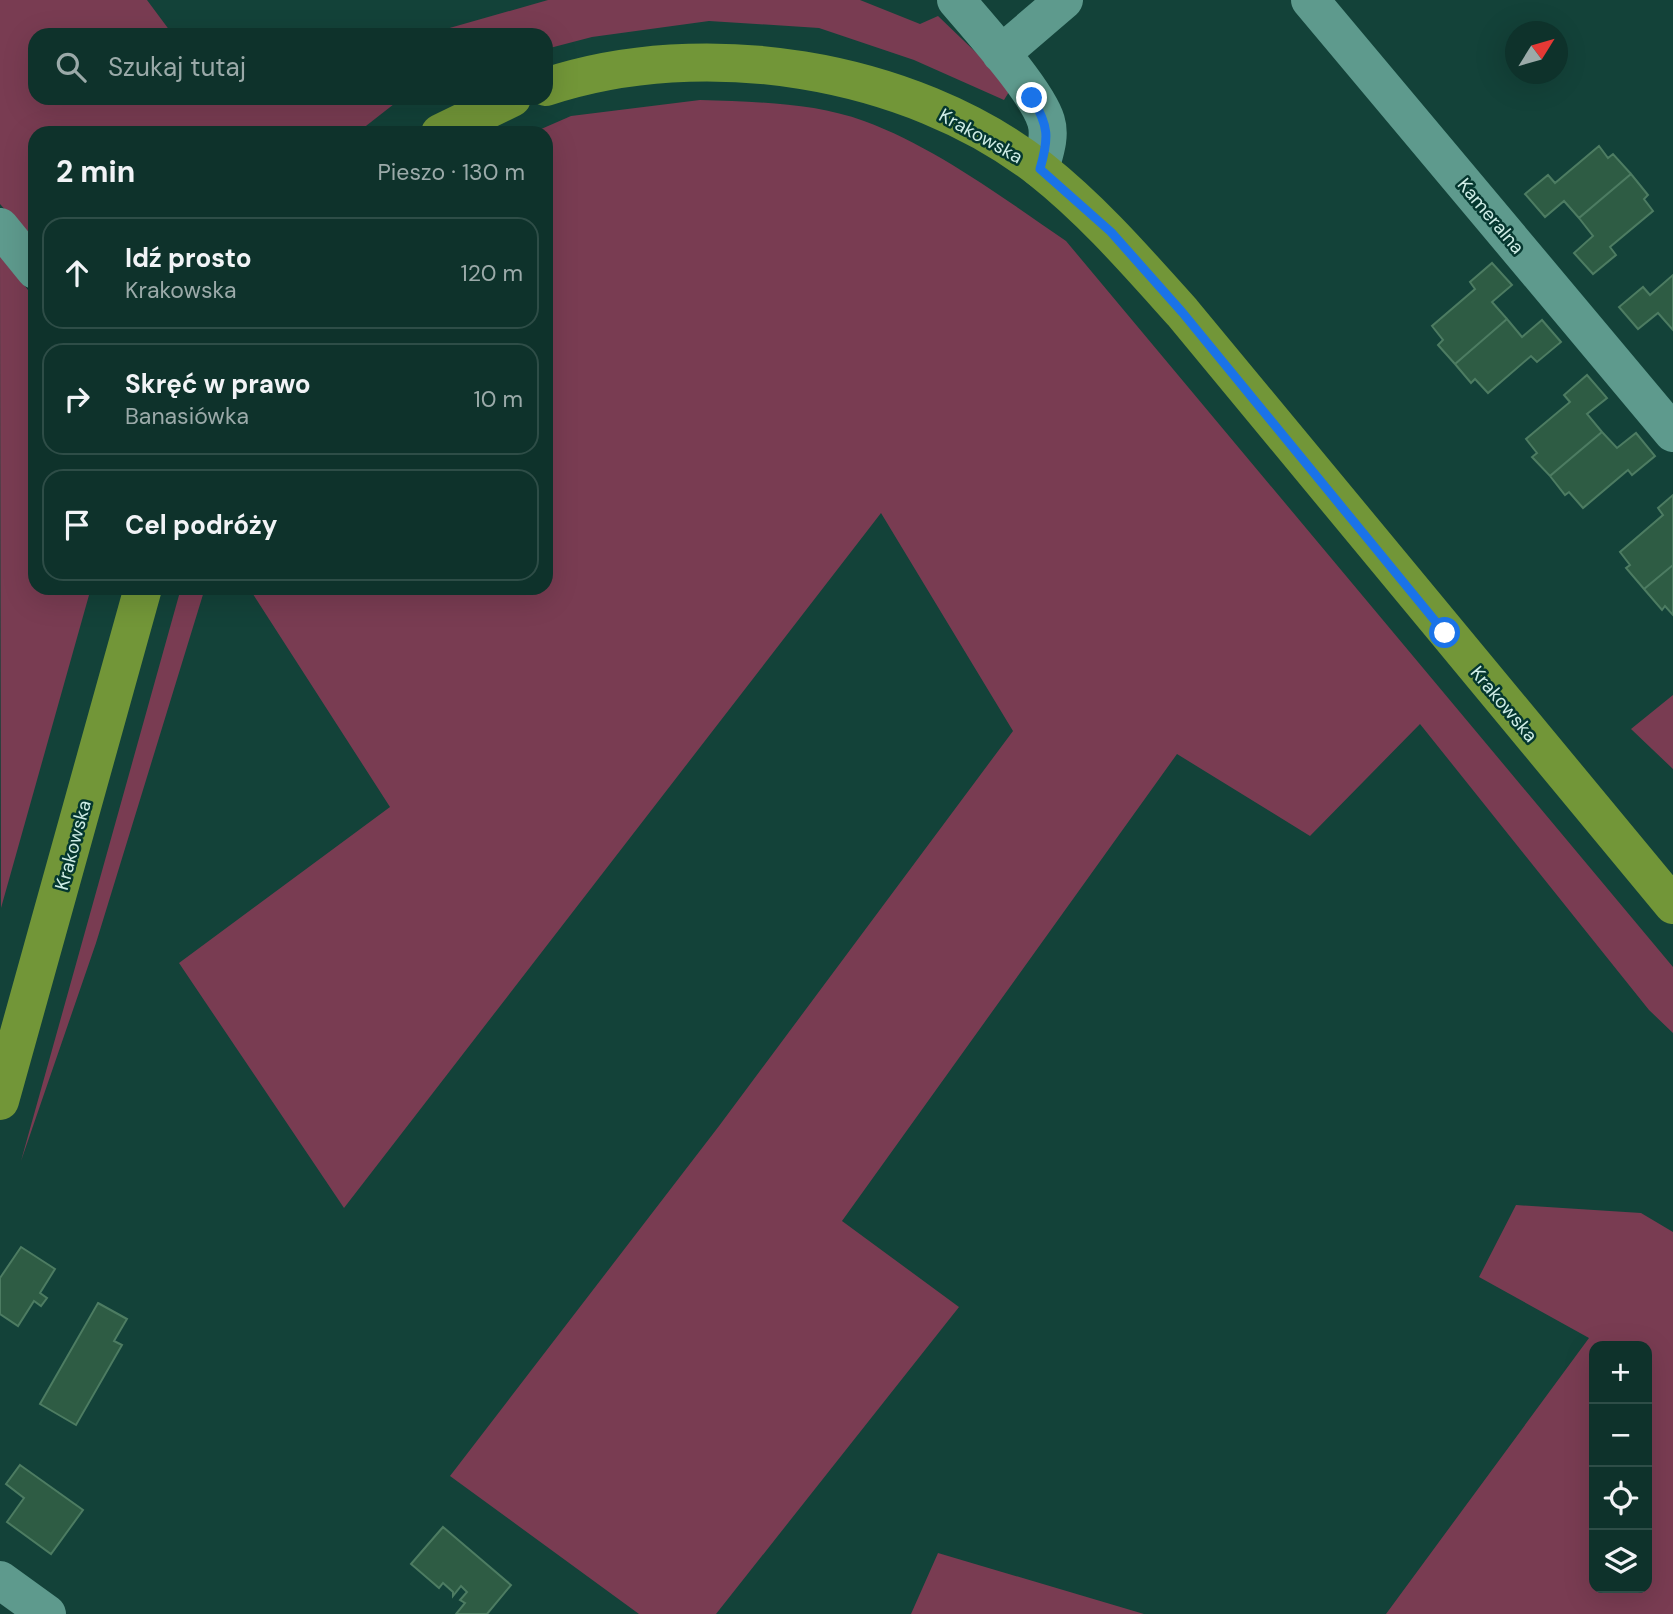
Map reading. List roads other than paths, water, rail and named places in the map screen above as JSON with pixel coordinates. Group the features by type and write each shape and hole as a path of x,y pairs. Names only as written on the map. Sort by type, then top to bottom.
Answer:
{"main road":[{"name":"Krakowska","path":"553,85 578,76 654,65 732,61 804,69 908,97 993,138 1040,169 1111,232 1182,312 1673,905"},
{"path":"454,126 498,105"},
{"name":"Krakowska","path":"0,1101 141,595"}],"street":[{"path":"956,0 1001,54 1046,121 1047,146 1040,169"},
{"path":"1001,54 1064,0"},
{"name":"Kameralna","path":"1310,0 1673,433"},
{"path":"0,227 28,261"},
{"path":"0,1580 47,1614"}]}
